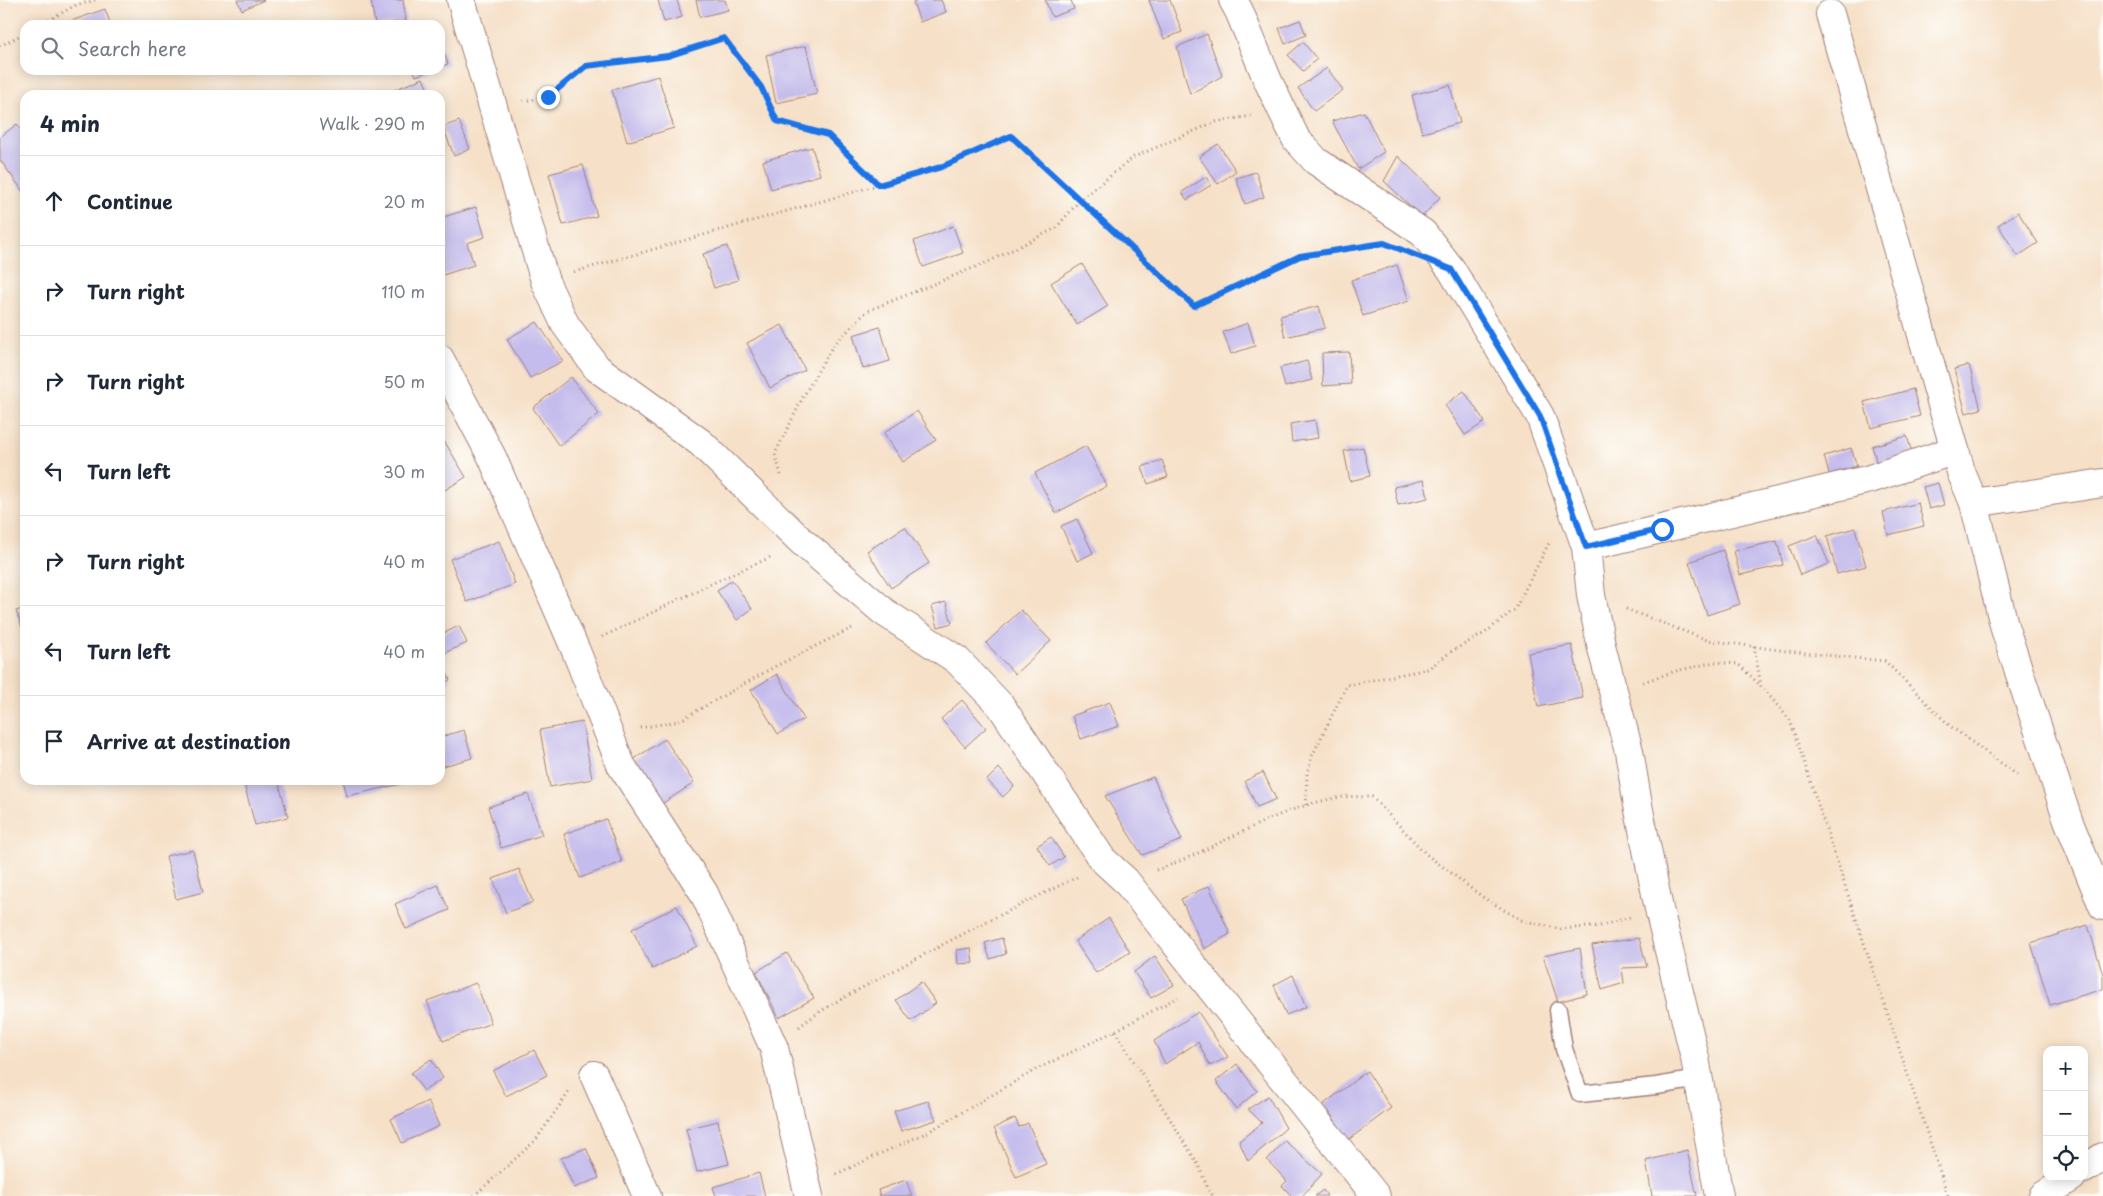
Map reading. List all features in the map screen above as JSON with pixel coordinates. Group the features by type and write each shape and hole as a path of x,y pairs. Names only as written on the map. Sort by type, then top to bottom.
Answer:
{"street":[{"path":"460,0 545,281 564,324 596,368 701,443 800,540 884,612 957,660 1001,706 1102,859 1124,880 1376,1196"},
{"path":"1232,0 1240,11 1281,110 1296,139 1316,161 1423,233 1451,269 1540,416 1586,547 1591,595 1609,676 1629,751 1659,909 1699,1079 1719,1196"},
{"path":"1830,14 1961,472 1974,504 2005,629 2068,820 2103,906"},
{"path":"445,368 492,457 576,651 621,765 704,893 774,1048 808,1193"},
{"path":"1586,547 1870,479 1955,450"},
{"path":"1974,504 2103,483"},
{"path":"594,1075 647,1196"},
{"path":"2088,1166 2103,1157"},
{"path":"2043,1196 2066,1181"}],"lane":[{"path":"1558,1010 1564,1049 1580,1094 1656,1086 1699,1079"}],"path":[{"path":"49,20 76,5 95,0"},
{"path":"0,46 20,36"},
{"path":"493,107 548,97 586,66 668,56 724,38 761,87 777,121 828,135 879,185"},
{"path":"783,483 775,454 803,397 832,347 867,311 988,262 1056,228 1080,200 1134,157 1215,122 1281,110"},
{"path":"545,281 941,167 1011,136 1194,306 1300,256 1384,243 1392,246"},
{"path":"1306,805 1307,774 1312,756 1347,685 1428,668 1452,651 1485,633 1515,609 1557,526 1567,493"},
{"path":"576,651 688,594 776,555 800,540"},
{"path":"1591,595 1706,640 1885,661 1950,726 2025,781 2055,777"},
{"path":"609,734 679,721 774,667 884,612"},
{"path":"1754,646 1761,686"},
{"path":"1609,676 1644,682 1676,671 1715,662 1738,664 1761,686 1790,720 1948,1196"},
{"path":"1124,880 1166,867 1272,817 1306,805 1343,797 1372,797 1426,854 1484,898 1520,920 1561,929 1600,926 1659,909"},
{"path":"774,1048 813,1016 856,990 938,946 1078,876 1102,859"},
{"path":"808,1193 842,1171 928,1132 1037,1069 1115,1031 1204,982"},
{"path":"1115,1031 1198,1164 1213,1196"},
{"path":"474,1196 535,1141 566,1094 594,1075"}],"building":[{"path":"237,0 264,0 242,10"},
{"path":"371,0 403,0 406,20 374,20"},
{"path":"658,0 677,0 682,17 664,22"},
{"path":"696,0 725,0 728,10 700,17"},
{"path":"918,0 941,0 946,12 920,22 913,2"},
{"path":"1045,0 1071,0 1074,9 1052,17"},
{"path":"1149,0 1170,0 1182,32 1164,39"},
{"path":"105,9 109,20 74,20"},
{"path":"1300,20 1306,35 1285,44 1279,28"},
{"path":"1207,34 1222,76 1190,94 1177,47"},
{"path":"1303,42 1317,59 1303,71 1288,55"},
{"path":"806,46 817,94 776,103 766,55"},
{"path":"1327,68 1343,90 1314,111 1298,88"},
{"path":"658,76 674,128 627,142 612,90"},
{"path":"423,78 428,90 394,90"},
{"path":"1450,85 1460,123 1422,133 1412,95"},
{"path":"1364,112 1384,152 1358,169 1332,121"},
{"path":"459,121 470,149 454,156 445,132 445,126"},
{"path":"17,124 20,128 20,187 0,160 0,137"},
{"path":"1218,144 1236,171 1218,184 1199,157"},
{"path":"812,147 820,175 771,189 763,161"},
{"path":"1398,156 1440,197 1422,217 1384,181"},
{"path":"583,165 597,216 563,225 549,174"},
{"path":"1256,172 1264,197 1245,204 1236,178"},
{"path":"1206,177 1211,185 1187,200 1182,192"},
{"path":"476,207 485,237 467,243 474,265 445,274 445,216"},
{"path":"2018,212 2038,243 2018,256 1998,225"},
{"path":"953,226 963,253 923,267 914,241"},
{"path":"727,246 738,280 714,288 703,254"},
{"path":"1082,264 1108,306 1077,325 1051,283"},
{"path":"1397,265 1409,301 1363,316 1351,280"},
{"path":"1319,306 1325,328 1285,337 1280,316"},
{"path":"537,322 563,361 530,378 507,339"},
{"path":"1248,323 1255,346 1231,354 1223,332"},
{"path":"782,325 805,370 770,388 747,343"},
{"path":"880,327 890,361 863,369 853,335"},
{"path":"1349,352 1351,384 1323,386 1322,353"},
{"path":"1307,361 1312,380 1285,387 1280,368"},
{"path":"1969,365 1981,409 1966,413 1954,369"},
{"path":"571,377 599,414 559,446 533,408"},
{"path":"1913,389 1920,416 1871,428 1864,402"},
{"path":"1464,391 1485,422 1465,435 1445,405"},
{"path":"917,411 936,440 903,462 884,433"},
{"path":"1315,420 1318,438 1292,442 1290,424"},
{"path":"1907,436 1912,453 1877,464 1872,446"},
{"path":"445,442 466,477 445,490"},
{"path":"1086,446 1107,486 1056,513 1035,473"},
{"path":"1363,447 1370,476 1350,481 1344,451"},
{"path":"1851,448 1857,466 1829,474 1824,456"},
{"path":"1162,460 1168,477 1148,484 1142,467"},
{"path":"1424,480 1428,498 1398,505 1394,487"},
{"path":"1938,483 1944,505 1929,509 1923,487"},
{"path":"1918,503 1924,526 1888,535 1883,512"},
{"path":"1077,519 1093,553 1077,561 1061,526"},
{"path":"905,527 929,563 891,588 867,551"},
{"path":"1855,528 1866,566 1837,574 1827,536"},
{"path":"1817,535 1829,564 1800,575 1789,546"},
{"path":"499,541 515,584 467,602 450,559"},
{"path":"1777,541 1783,565 1740,575 1734,551"},
{"path":"1723,550 1740,604 1707,615 1689,562"},
{"path":"732,580 752,609 737,620 717,591"},
{"path":"946,602 952,623 938,627 932,606"},
{"path":"20,610 20,622 16,611"},
{"path":"1021,610 1051,641 1015,674 986,643"},
{"path":"459,626 467,643 445,653 445,633"},
{"path":"1572,645 1583,698 1538,707 1528,653"},
{"path":"445,670 450,680 445,682"},
{"path":"777,674 804,719 778,734 751,690"},
{"path":"962,700 986,728 965,747 941,719"},
{"path":"1110,702 1119,726 1081,739 1072,716"},
{"path":"582,722 592,779 550,787 540,730"},
{"path":"464,730 472,758 445,766 445,736"},
{"path":"665,739 694,783 660,805 631,761"},
{"path":"999,768 1014,786 1003,797 987,780"},
{"path":"1263,772 1276,799 1257,807 1245,781"},
{"path":"1153,777 1182,840 1142,855 1105,796"},
{"path":"244,785 279,785 288,817 255,825"},
{"path":"344,785 397,785 347,796"},
{"path":"528,794 542,835 501,848 488,807"},
{"path":"606,819 622,862 580,878 564,834"},
{"path":"1051,837 1064,857 1050,866 1037,846"},
{"path":"193,850 203,892 176,899 166,856"},
{"path":"519,869 533,902 506,913 493,879"},
{"path":"438,885 449,910 406,929 395,904"},
{"path":"1209,886 1230,934 1204,949 1181,899"},
{"path":"677,906 697,946 652,969 632,929"},
{"path":"1109,918 1130,952 1096,973 1075,941"},
{"path":"2088,925 2103,975 2103,989 2050,1005 2031,943"},
{"path":"1002,938 1006,954 990,959 985,943"},
{"path":"1639,938 1647,967 1622,968 1624,983 1602,990 1592,945"},
{"path":"971,948 973,963 958,964 957,950"},
{"path":"1580,948 1587,994 1558,1002 1543,956"},
{"path":"787,953 814,998 779,1018 756,972"},
{"path":"1155,956 1174,985 1151,998 1134,972"},
{"path":"1293,975 1306,1007 1286,1015 1274,985"},
{"path":"921,982 936,1003 911,1021 896,1000"},
{"path":"476,983 491,1023 443,1041 427,1001"},
{"path":"1198,1012 1228,1057 1210,1066 1198,1042 1165,1064 1154,1041"},
{"path":"534,1050 547,1075 506,1096 493,1071"},
{"path":"431,1059 443,1078 424,1091 411,1073"},
{"path":"1237,1064 1257,1091 1236,1109 1216,1081"},
{"path":"1367,1071 1391,1108 1348,1140 1324,1104"},
{"path":"1268,1096 1286,1128 1248,1161 1239,1141 1262,1123 1248,1109"},
{"path":"428,1101 439,1126 402,1143 391,1119"},
{"path":"928,1101 936,1120 901,1131 894,1111"},
{"path":"1015,1118 1019,1127 1028,1123 1046,1164 1016,1177 994,1128"},
{"path":"718,1121 729,1164 697,1172 686,1129"},
{"path":"1285,1141 1322,1174 1302,1196 1292,1196 1282,1186 1287,1181 1267,1160"},
{"path":"586,1148 599,1178 574,1188 561,1158"},
{"path":"1687,1150 1697,1196 1652,1196 1646,1161"},
{"path":"759,1173 765,1196 716,1196 713,1187"},
{"path":"906,1180 912,1196 880,1196 878,1190"},
{"path":"1323,1190 1327,1196 1315,1196"}],"route":[{"path":"548,97 586,66 668,56 724,38 761,87 777,121 828,135 879,185 941,167 1011,136 1194,306 1300,256 1384,243 1451,269 1540,416 1586,547 1662,529"}]}
